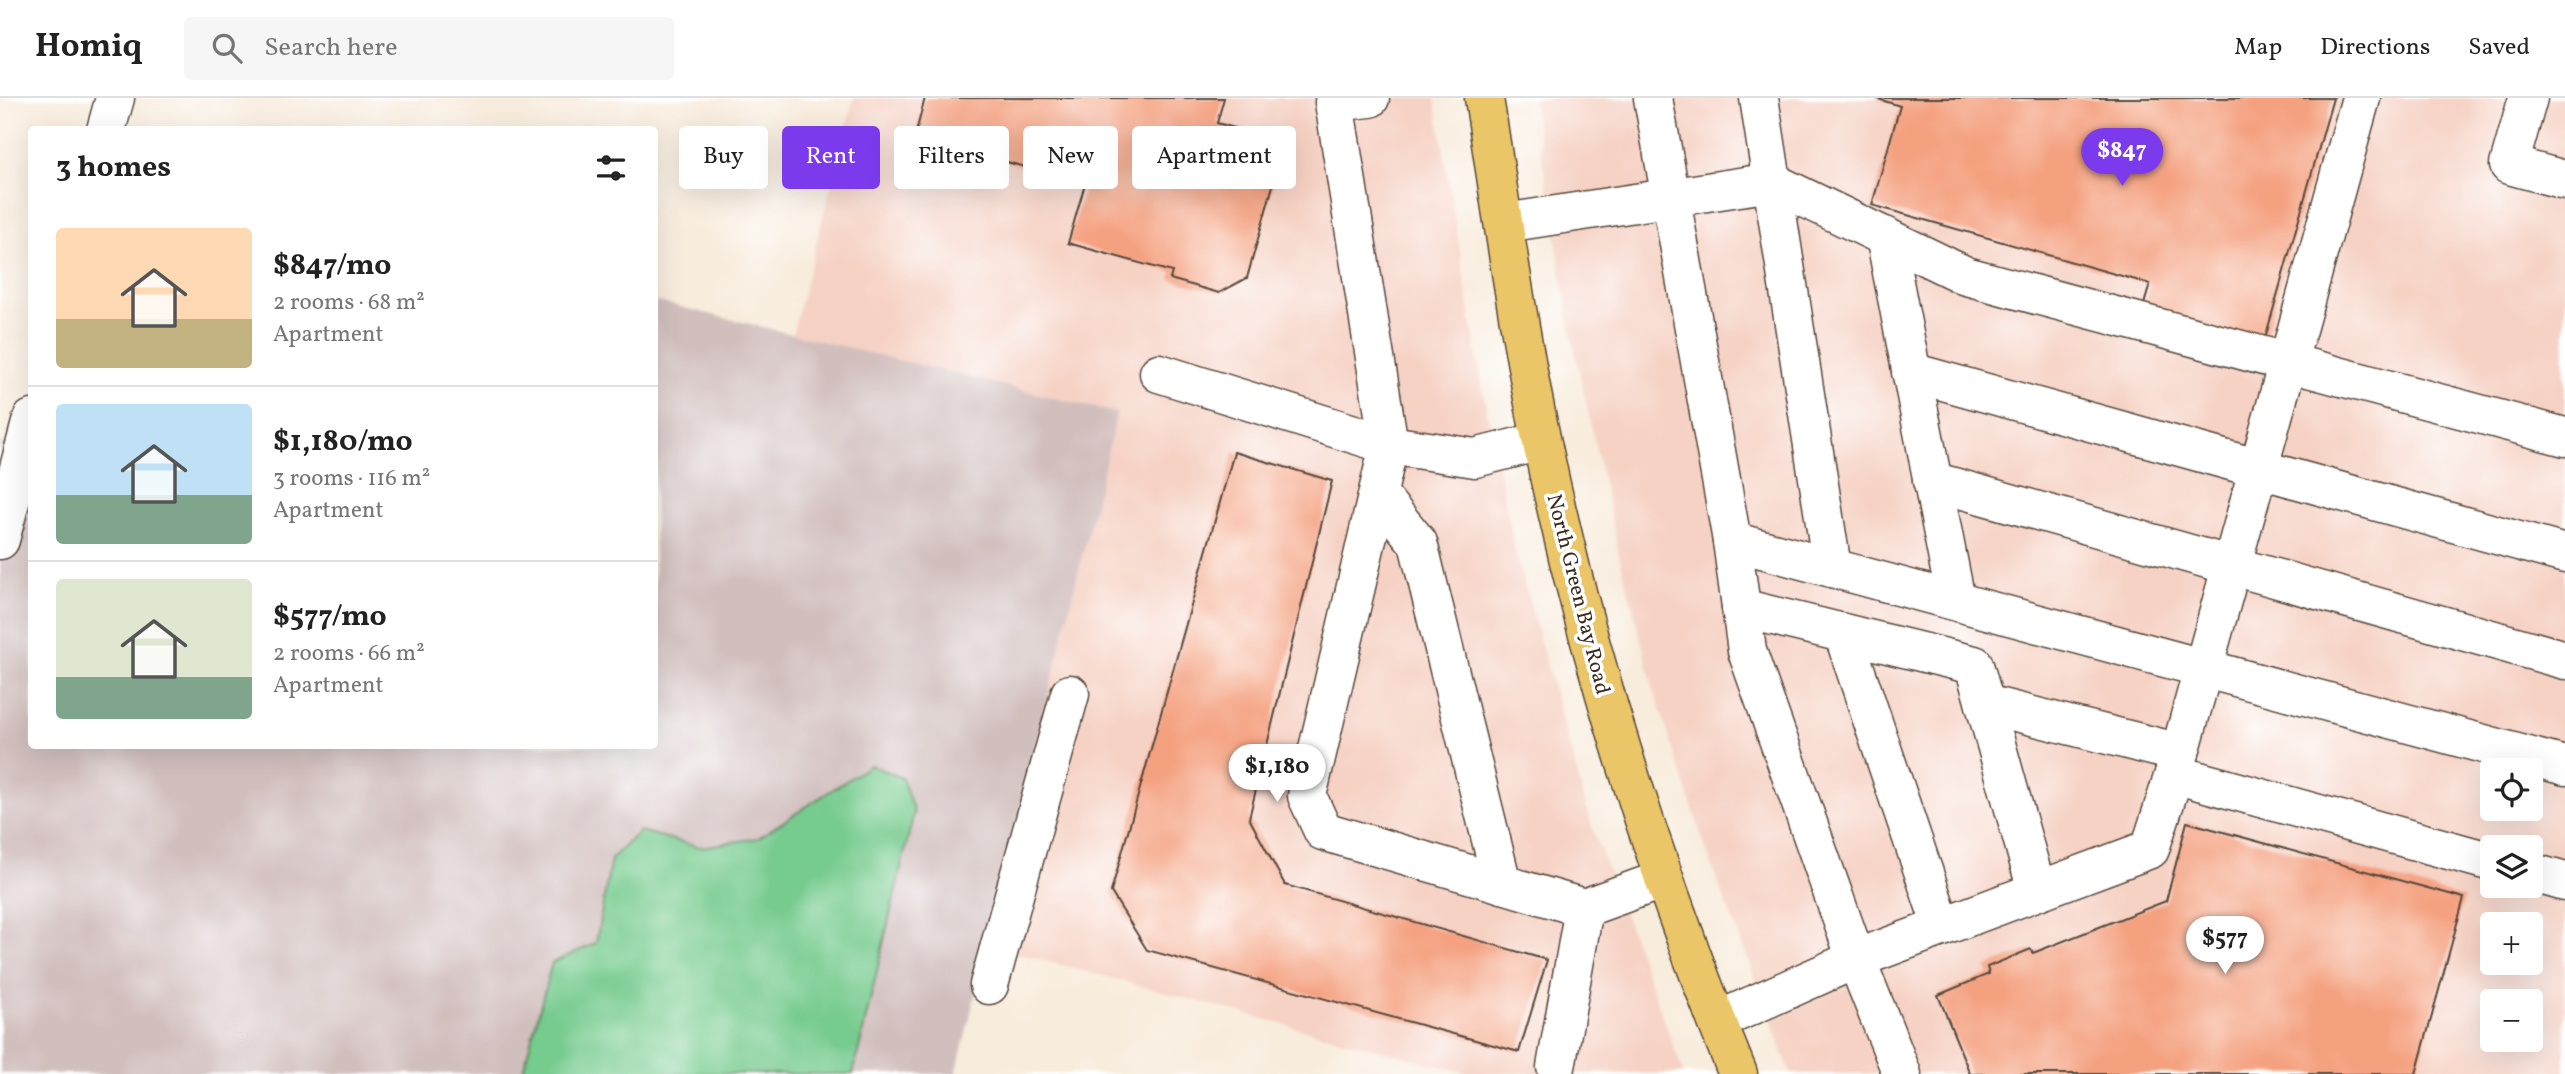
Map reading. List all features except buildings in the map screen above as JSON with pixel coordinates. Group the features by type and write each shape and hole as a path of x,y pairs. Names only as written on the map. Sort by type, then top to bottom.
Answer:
{"main road":[{"name":"North Green Bay Road","path":"1484,98 1541,441 1591,648 1613,725 1664,879 1738,1074"}],"lane":[{"path":"108,126 115,98"},
{"path":"1370,98 1334,102 1389,445 1307,796 1323,831 1584,908 1664,879"},
{"path":"1653,98 1732,541 1746,651 1856,959 1902,1074"},
{"path":"1759,98 1832,568"},
{"path":"1717,1021 1856,959 2150,849 2177,764 2361,98"},
{"path":"2528,98 2509,165 2565,180"},
{"path":"1504,223 1772,182 1966,276 2565,437"},
{"path":"1885,236 1956,601"},
{"path":"1911,372 2565,554"},
{"path":"1158,373 1389,445 1475,458 1541,441"},
{"path":"0,540 28,434"},
{"path":"1933,481 2565,660"},
{"path":"1378,494 1418,543 1502,884"},
{"path":"1732,541 2565,766"},
{"path":"1741,608 1974,665 2037,891"},
{"path":"1843,633 1942,927"},
{"path":"989,985 1070,694"},
{"path":"1984,704 2480,858"},
{"path":"2543,876 2565,882"},
{"path":"1556,1067 1584,908"}],"shaded area":[{"path":"854,98 1435,98 1479,368 1515,551 1592,827 1684,1074 1470,1074 987,945 1117,413 792,335 830,189 880,189 880,126 847,126"},
{"path":"1532,98 2565,98 2565,1074 1791,1074 1710,861 1655,694 1618,551 1572,337"},
{"path":"658,302 1117,413 956,1074 0,1074 0,442 28,451 28,749 658,749"}],"green space":[{"path":"870,765 902,778 914,812 853,1074 522,1074 552,963 596,943 611,859 640,831 700,847 758,838"}]}
